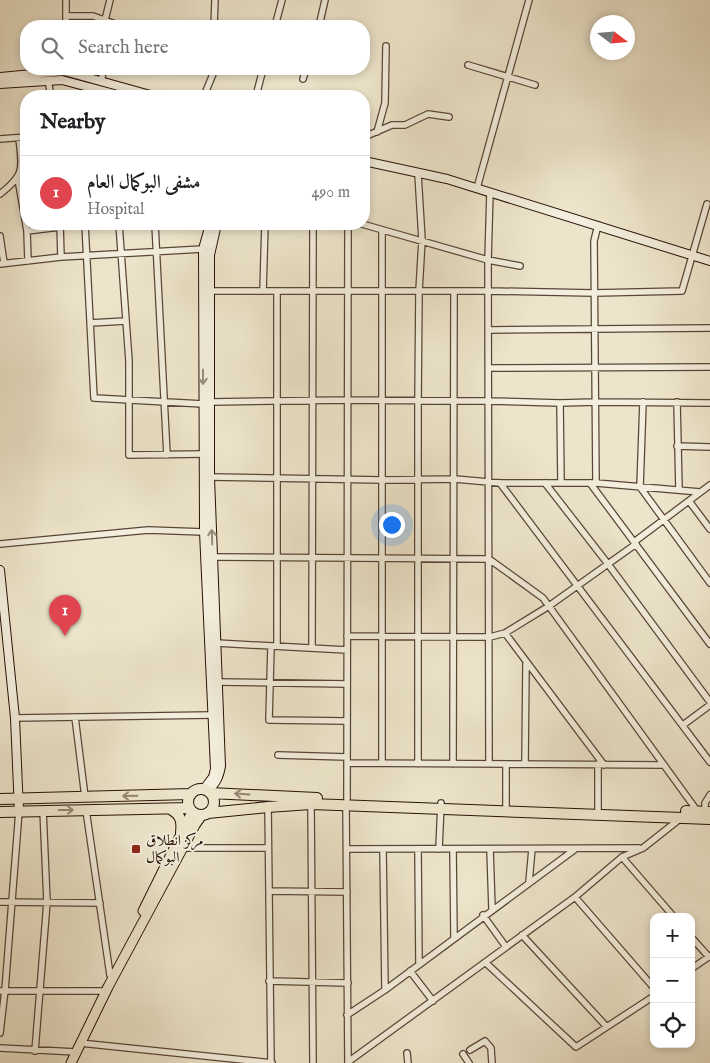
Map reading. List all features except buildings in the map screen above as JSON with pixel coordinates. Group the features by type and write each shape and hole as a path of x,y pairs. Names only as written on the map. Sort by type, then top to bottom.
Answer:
{"highway":[{"path":"0,799 179,795 190,794 196,790 347,802 704,815"},
{"path":"205,814 212,809 214,803 213,798 207,791"},
{"path":"190,794 188,801 190,810"},
{"path":"0,812 43,810 190,810 199,815 268,807 347,802"},
{"path":"172,810 178,813 181,819 182,833"}],"main road":[{"path":"105,988 178,851 190,810"},
{"path":"71,1063 110,975 178,851 205,814"}],"street":[{"path":"66,0 67,20"},
{"path":"67,16 93,16 105,20 110,0"},
{"path":"214,20 215,0"},
{"path":"277,20 282,0"},
{"path":"321,20 326,0"},
{"path":"476,188 529,0"},
{"path":"377,132 386,102 386,46"},
{"path":"468,65 535,85"},
{"path":"0,77 20,75"},
{"path":"82,75 134,90"},
{"path":"101,80 102,75"},
{"path":"206,90 213,75"},
{"path":"258,90 261,75"},
{"path":"303,79 304,75"},
{"path":"48,80 50,90"},
{"path":"0,84 62,80 101,90"},
{"path":"370,135 392,125 404,124 428,114 449,117"},
{"path":"0,139 18,138 20,156"},
{"path":"370,162 447,179 710,261"},
{"path":"20,169 18,178 20,190"},
{"path":"418,174 422,240 419,291 418,400 418,764"},
{"path":"0,194 18,178"},
{"path":"489,764 488,260 490,192"},
{"path":"210,291 594,293 682,291 707,204"},
{"path":"598,225 594,240 596,402 593,483 710,644"},
{"path":"370,226 488,260 520,266"},
{"path":"28,261 27,231 32,230"},
{"path":"60,230 61,257"},
{"path":"85,230 94,398 207,403 277,400 710,403"},
{"path":"119,230 129,361 129,455 203,454"},
{"path":"154,230 167,454"},
{"path":"207,791 215,785 222,766 217,682 203,249 208,230"},
{"path":"207,791 215,769 204,532 203,454 207,403 210,255 216,230"},
{"path":"263,291 265,230"},
{"path":"312,230 312,648"},
{"path":"348,230 348,1063"},
{"path":"382,230 382,764"},
{"path":"0,236 2,264 86,255 203,249"},
{"path":"277,291 277,557 269,720 347,721"},
{"path":"453,764 454,292"},
{"path":"90,323 126,321"},
{"path":"489,330 710,328"},
{"path":"489,368 710,367"},
{"path":"643,402 640,487 710,583"},
{"path":"677,402 679,490"},
{"path":"560,403 561,483"},
{"path":"677,446 710,447"},
{"path":"210,476 348,480 455,479 500,483 593,483 700,492"},
{"path":"500,483 710,762"},
{"path":"545,483 608,564 710,704 683,725"},
{"path":"347,636 490,637 505,634 578,586 710,485"},
{"path":"689,501 710,529"},
{"path":"0,544 148,530 204,532"},
{"path":"213,557 489,559 543,598 664,765 704,815"},
{"path":"0,570 15,718 19,811 0,1033"},
{"path":"505,634 601,764 598,812"},
{"path":"216,643 347,650"},
{"path":"525,764 526,664"},
{"path":"217,682 347,684"},
{"path":"15,718 212,715"},
{"path":"75,717 85,797"},
{"path":"278,755 382,764 664,765"},
{"path":"506,764 506,808"},
{"path":"704,815 705,803 710,795"},
{"path":"0,1048 36,1051 80,1044 272,1063 269,982 269,796"},
{"path":"312,804 313,1063"},
{"path":"439,849 440,806"},
{"path":"36,1051 46,902 43,810"},
{"path":"86,810 110,975"},
{"path":"348,1063 575,897 622,858 643,848 682,815"},
{"path":"178,851 268,848"},
{"path":"347,849 643,848"},
{"path":"382,849 384,990"},
{"path":"453,849 454,937"},
{"path":"490,849 492,909"},
{"path":"529,882 532,849"},
{"path":"347,1015 384,990 575,849"},
{"path":"418,850 419,964"},
{"path":"622,858 670,913"},
{"path":"269,891 347,892"},
{"path":"575,897 650,983"},
{"path":"0,902 100,903"},
{"path":"483,916 506,947"},
{"path":"522,935 606,1026"},
{"path":"695,941 709,956 695,966"},
{"path":"486,963 576,1047 650,998"},
{"path":"410,971 433,1001"},
{"path":"269,982 348,983"},
{"path":"3,991 105,988"},
{"path":"470,1050 485,1041 492,1048 492,1063"},
{"path":"408,1053 408,1063"},
{"path":"463,1054 468,1063"}],"place":[{"name":"مشفى البوكمال العام","path":"65,636"},
{"name":"مركز انطلاق البوكمال","path":"136,849"}]}
